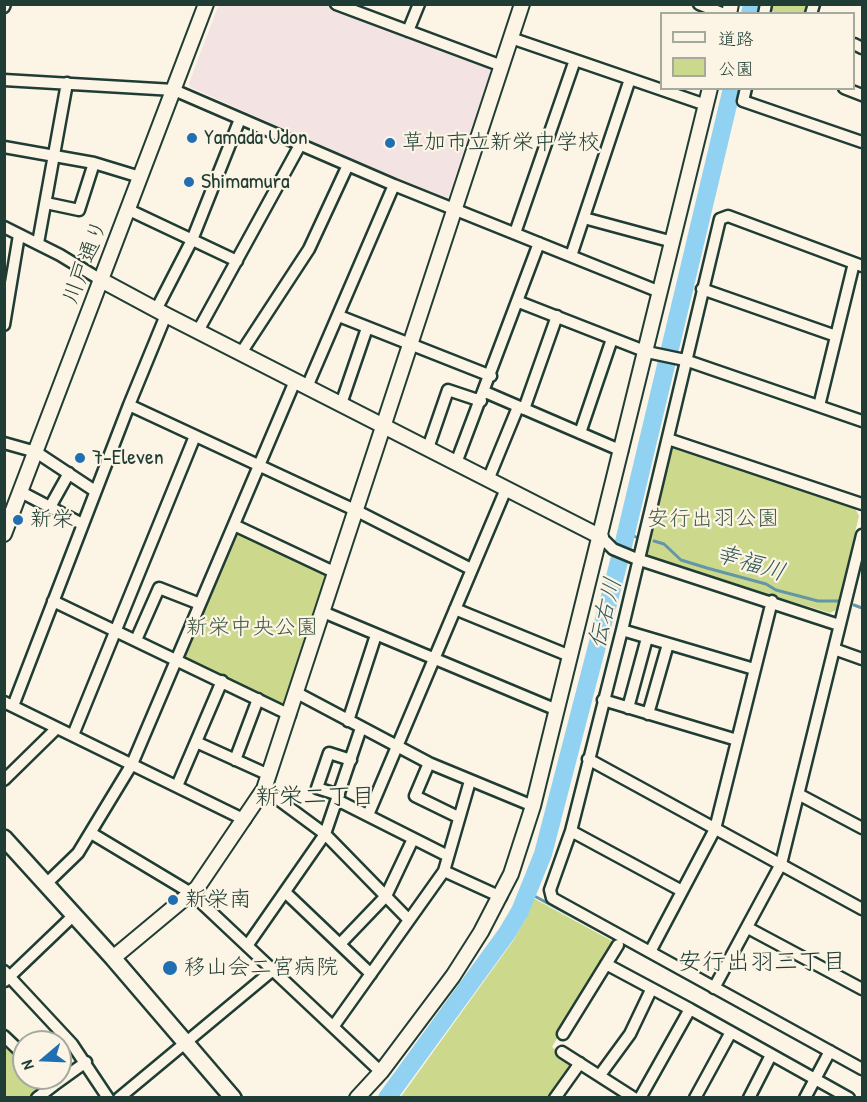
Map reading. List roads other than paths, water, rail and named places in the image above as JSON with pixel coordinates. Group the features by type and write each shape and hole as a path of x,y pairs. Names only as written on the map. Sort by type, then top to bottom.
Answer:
{"main road":[{"path":"4,838 113,958 233,1098"}],"street":[{"name":"川戸通り","path":"4,534 206,4"},
{"path":"336,4 354,8 502,66"},
{"path":"408,31 419,4"},
{"path":"113,958 191,893 245,820 264,789 522,4"},
{"path":"699,4 719,12"},
{"path":"511,39 660,89"},
{"path":"515,233 575,60"},
{"path":"571,256 630,79"},
{"path":"4,80 174,90 394,185 660,292"},
{"path":"39,243 67,83"},
{"path":"662,90 706,105"},
{"path":"357,1098 381,1072 453,976 482,932 501,897 533,806 648,352 660,292 710,90"},
{"path":"746,90 743,101 862,142"},
{"path":"240,120 161,313 129,405 53,601 9,704 245,820"},
{"path":"198,332 300,145"},
{"path":"4,147 94,163 140,177"},
{"path":"46,203 79,210 94,163"},
{"path":"241,353 309,249 348,165"},
{"path":"46,884 78,853 132,764 178,660 258,465 339,316 394,185"},
{"path":"129,210 237,261"},
{"path":"819,406 836,336 858,264 728,216 720,219 637,559 622,630 571,831 550,890 552,898 862,1068"},
{"path":"584,218 672,242"},
{"path":"4,227 39,243 161,313 601,537 613,549 637,559 772,601 839,625"},
{"path":"4,325 20,235"},
{"path":"456,463 540,243"},
{"path":"702,290 836,336"},
{"path":"519,302 648,352 685,360 862,421"},
{"path":"339,316 491,376"},
{"path":"488,480 521,408 557,316"},
{"path":"340,404 367,328"},
{"path":"580,433 612,339"},
{"path":"428,448 448,390 483,396 521,408 622,451"},
{"path":"129,405 357,511 471,569"},
{"path":"73,735 195,436"},
{"path":"668,439 862,504"},
{"path":"4,443 36,452 95,491"},
{"path":"50,507 69,474"},
{"path":"368,815 506,489"},
{"path":"21,492 82,524"},
{"path":"234,525 336,573"},
{"path":"714,988 781,864 800,795 839,625 860,566 862,535"},
{"path":"136,640 159,588 200,604"},
{"path":"53,601 290,715"},
{"path":"650,952 716,829 772,601"},
{"path":"456,609 570,656"},
{"path":"323,612 435,661 557,710"},
{"path":"622,630 754,669"},
{"path":"348,721 376,635"},
{"path":"628,708 647,638"},
{"path":"648,714 668,644"},
{"path":"834,649 862,659"},
{"path":"177,786 222,681"},
{"path":"297,693 429,763 533,806"},
{"path":"235,760 258,699"},
{"path":"603,700 737,740"},
{"path":"4,780 57,728"},
{"path":"247,946 325,834 362,728"},
{"path":"196,742 269,776"},
{"path":"351,760 329,753 317,788 448,856"},
{"path":"588,759 862,909"},
{"path":"429,763 415,796 458,817"},
{"path":"333,1027 444,871 470,781"},
{"path":"264,789 325,834 409,920"},
{"path":"800,795 862,828"},
{"path":"571,831 682,891"},
{"path":"92,832 191,893 381,1072"},
{"path":"340,944 386,896 413,839"},
{"path":"444,871 501,897"},
{"path":"285,892 371,974"},
{"path":"74,915 6,976 86,1062 108,1098"},
{"path":"748,928 862,989"},
{"path":"563,1034 618,945"},
{"path":"606,964 849,1098"},
{"path":"119,1098 273,970"},
{"path":"600,1075 630,1034 651,990"},
{"path":"640,1098 690,1009"},
{"path":"695,1098 731,1032"},
{"path":"805,1098 830,1051"},
{"path":"562,1052 634,1098"},
{"path":"750,1098 771,1055"},
{"path":"72,1070 86,1062"},
{"path":"555,1098 580,1063"}],"waterway":[{"name":"伝右川","path":"750,12 752,4"},
{"name":"伝右川","path":"387,1098 507,933 520,911 543,854 623,546 732,90"},
{"name":"幸福川","path":"625,532 636,537"},
{"name":"幸福川","path":"654,541 664,544 681,560 818,601 843,601"},
{"name":"幸福川","path":"854,605 862,608"},
{"path":"527,892 703,987"}],"place":[{"name":"Yamada Udon","path":"192,138"},
{"name":"草加市立新栄中学校","path":"390,143"},
{"name":"Shimamura","path":"189,182"},
{"name":"7-Eleven","path":"80,458"},
{"name":"新栄","path":"18,520"},
{"name":"新栄南","path":"173,900"},
{"name":"移山会二宮病院","path":"170,968"}],"district":[{"name":"新栄二丁目","path":"315,798"},
{"name":"安行出羽三丁目","path":"762,963"}],"park label":[{"name":"安行出羽公園","path":"713,519"},
{"name":"新栄中央公園","path":"252,628"}]}
